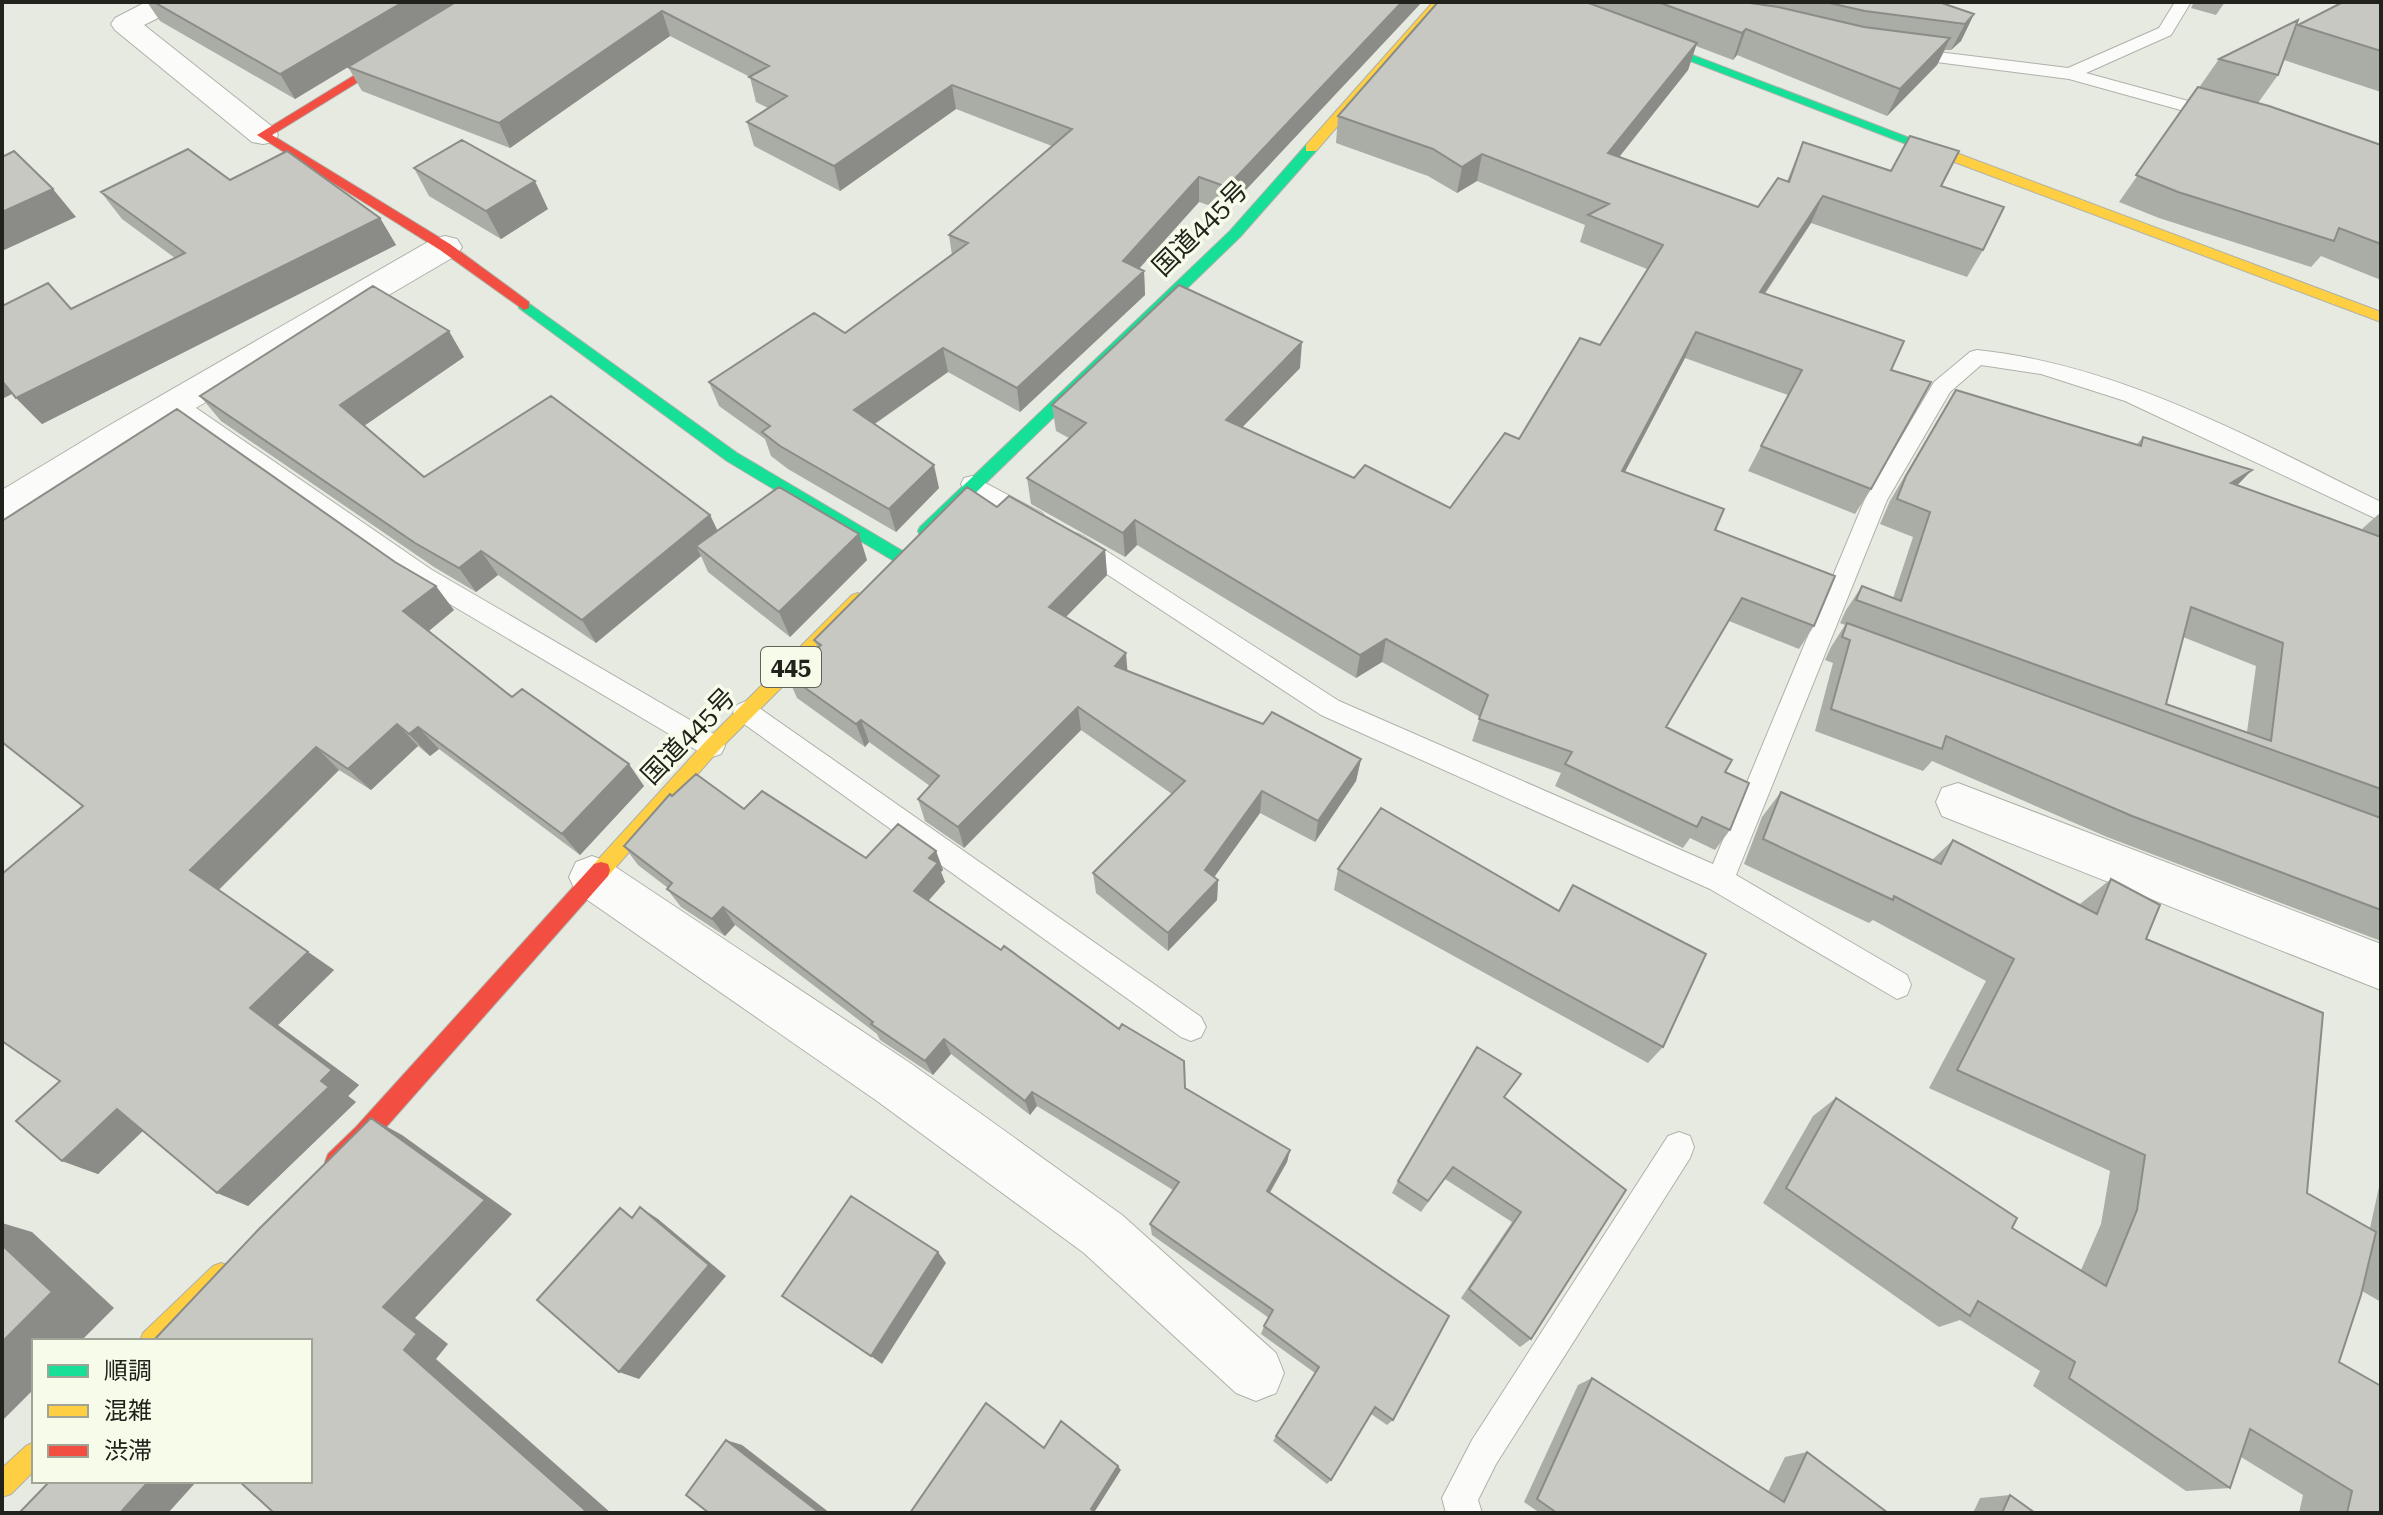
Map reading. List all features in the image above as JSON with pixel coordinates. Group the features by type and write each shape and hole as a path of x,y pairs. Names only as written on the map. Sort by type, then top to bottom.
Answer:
{"main road":[{"path":"445,247 263,135 482,2"},
{"name":"国道445号","path":"445,247 732,457 894,563 972,484 1235,234 1439,2"},
{"path":"1543,2 2381,317"},
{"name":"国道445号","path":"319,1179 364,1135 712,746 867,590"},
{"path":"153,1339 230,1265"},
{"path":"2,1485 32,1456"}],"street":[{"path":"168,2 125,24 263,135"},
{"path":"2,509 445,247"},
{"path":"1958,802 2381,967"},
{"path":"592,877 895,1083 1103,1234 1256,1373"}],"lane":[{"path":"2070,74 2165,31 2183,2"},
{"path":"1881,50 2070,74 2243,122"},
{"path":"1720,880 1876,499 1942,387 1977,357 2013,360 2078,375 2136,395 2381,512"},
{"path":"175,404 424,577 712,746"},
{"path":"972,484 1111,563 1330,708 1720,880 1897,985"},
{"path":"1822,630 1851,641"},
{"path":"746,712 1191,1027"},
{"path":"1464,1513 1460,1498 1484,1452 1679,1147"}],"building":[{"path":"154,2 403,2 280,74"},
{"path":"456,2 1402,2 1227,187 1199,177 1123,261 1144,271 1017,388 943,348 854,410 934,465 889,509 780,446 762,432 770,426 709,382 814,313 845,333 968,243 949,235 1072,129 952,85 834,166 747,122 787,96 749,77 769,66 662,11 499,123 348,67"},
{"path":"1438,2 1586,2 1697,43 1608,153 1758,207 1778,178 1789,182 1803,142 1891,171 1910,136 1959,151 1941,186 2004,207 1983,250 1823,196 1760,292 1904,341 1891,370 1931,382 1871,489 1761,446 1802,370 1696,332 1622,471 1724,509 1715,530 1835,576 1814,626 1742,598 1666,727 1732,760 1725,772 1749,783 1730,830 1702,817 1697,827 1565,764 1572,752 1479,719 1488,695 1386,639 1360,655 1135,520 1123,533 1027,478 1086,423 1052,405 1179,285 1302,342 1226,420 1354,478 1365,465 1450,508 1505,433 1519,439 1580,338 1600,345 1663,245 1588,215 1609,204 1482,154 1462,167 1433,149 1338,116"},
{"path":"1658,2 1743,2 1864,27 1950,38 1900,89 1746,29 1742,33"},
{"path":"1825,2 1939,2 1974,14 1965,24 1865,11"},
{"path":"2343,2 2381,2 2381,51 2298,25"},
{"path":"2298,20 2278,75 2219,59"},
{"path":"2198,87 2269,106 2381,145 2381,244 2339,228 2334,241 2178,192 2136,175"},
{"path":"462,140 535,181 486,211 414,168"},
{"path":"188,149 230,180 287,151 380,218 16,398 2,381 2,306 48,283 71,309 185,253 101,192"},
{"path":"14,151 53,189 2,212 2,157"},
{"path":"373,286 449,331 340,405 424,477 551,396 710,515 582,620 481,551 459,568 415,543 200,396"},
{"path":"1956,390 2141,446 2143,437 2252,470 2231,483 2381,537 2381,789 1856,600 1862,586 1901,601 1930,512 1897,499 1906,476","holes":["2191,607 2283,643 2271,741 2166,704"]},
{"path":"177,409 395,562 436,586 403,611 512,697 522,689 629,764 562,834 418,727 409,734 397,724 348,769 316,747 190,870 308,952 250,1008 332,1070 321,1081 329,1087 217,1193 117,1109 62,1161 16,1121 60,1081 2,1041 2,874 83,806 2,742 2,521"},
{"path":"779,487 859,534 779,612 696,546"},
{"path":"967,487 997,507 1009,496 1105,550 1049,607 1126,653 1115,666 1263,724 1272,712 1361,759 1318,821 1262,791 1205,870 1218,880 1168,933 1093,873 1185,781 1078,707 958,827 918,799 939,776 861,720 856,724 787,675 821,645 814,640"},
{"path":"1847,623 2381,818 2381,910 2132,816 1946,736 1942,749 1831,709 1850,640 1842,637"},
{"path":"696,774 744,809 762,791 866,858 898,824 936,851 929,858 938,863 914,891 1001,950 1004,946 1119,1029 1122,1024 1184,1061 1185,1088 1290,1150 1267,1191 1449,1316 1393,1420 1375,1407 1331,1480 1276,1436 1319,1367 1264,1326 1273,1310 1150,1224 1179,1182 1032,1092 1025,1101 944,1039 925,1061 871,1024 873,1022 723,907 712,919 667,889 672,883 624,846 670,794 672,796"},
{"path":"1781,792 1941,864 1953,840 2097,914 2111,879 2160,905 2146,939 2323,1013 2307,1193 2376,1232 2361,1295 2339,1362 2381,1386 2381,1513 2347,1513 2352,1491 2250,1429 2230,1488 2069,1378 2075,1362 1978,1301 1970,1316 1786,1188 1836,1098 2017,1218 2012,1228 2106,1286 2137,1210 2145,1155 1957,1070 2014,959 1894,896 1893,900 1763,839"},
{"path":"1381,808 1559,911 1573,885 1706,954 1663,1047 1338,869"},
{"path":"1477,1047 1521,1074 1504,1097 1626,1190 1531,1339 1469,1289 1521,1212 1453,1167 1428,1201 1398,1181"},
{"path":"371,1118 485,1200 383,1307 417,1334 404,1350 585,1510 583,1513 274,1513 241,1483 312,1483 312,1339 155,1339 258,1230"},
{"path":"851,1196 938,1252 871,1356 782,1296"},
{"path":"640,1207 709,1265 619,1372 537,1300 620,1208 632,1218"},
{"path":"2,1245 52,1292 2,1342"},
{"path":"1592,1378 1784,1502 1807,1452 1888,1513 1557,1513 1537,1499"},
{"path":"986,1403 1044,1448 1061,1421 1118,1466 1091,1509 1096,1513 910,1513"},
{"path":"726,1440 820,1513 709,1513 686,1495"},
{"path":"48,1483 147,1483 120,1513 19,1513"},
{"path":"2010,1495 2035,1513 2002,1513"}],"traffic: fast":[{"path":"1543,2 1914,142"},
{"path":"926,531 1235,234 1311,148"},
{"path":"524,305 732,457 900,557"}],"traffic: slow":[{"path":"1311,148 1439,2"},
{"path":"1914,142 2381,317"},
{"path":"601,870 712,746 858,600"},
{"path":"153,1339 221,1274"},
{"path":"2,1485 32,1456"}],"traffic: jam":[{"path":"482,2 263,135 445,247 524,305"},
{"path":"336,1162 364,1135 601,870"}]}
